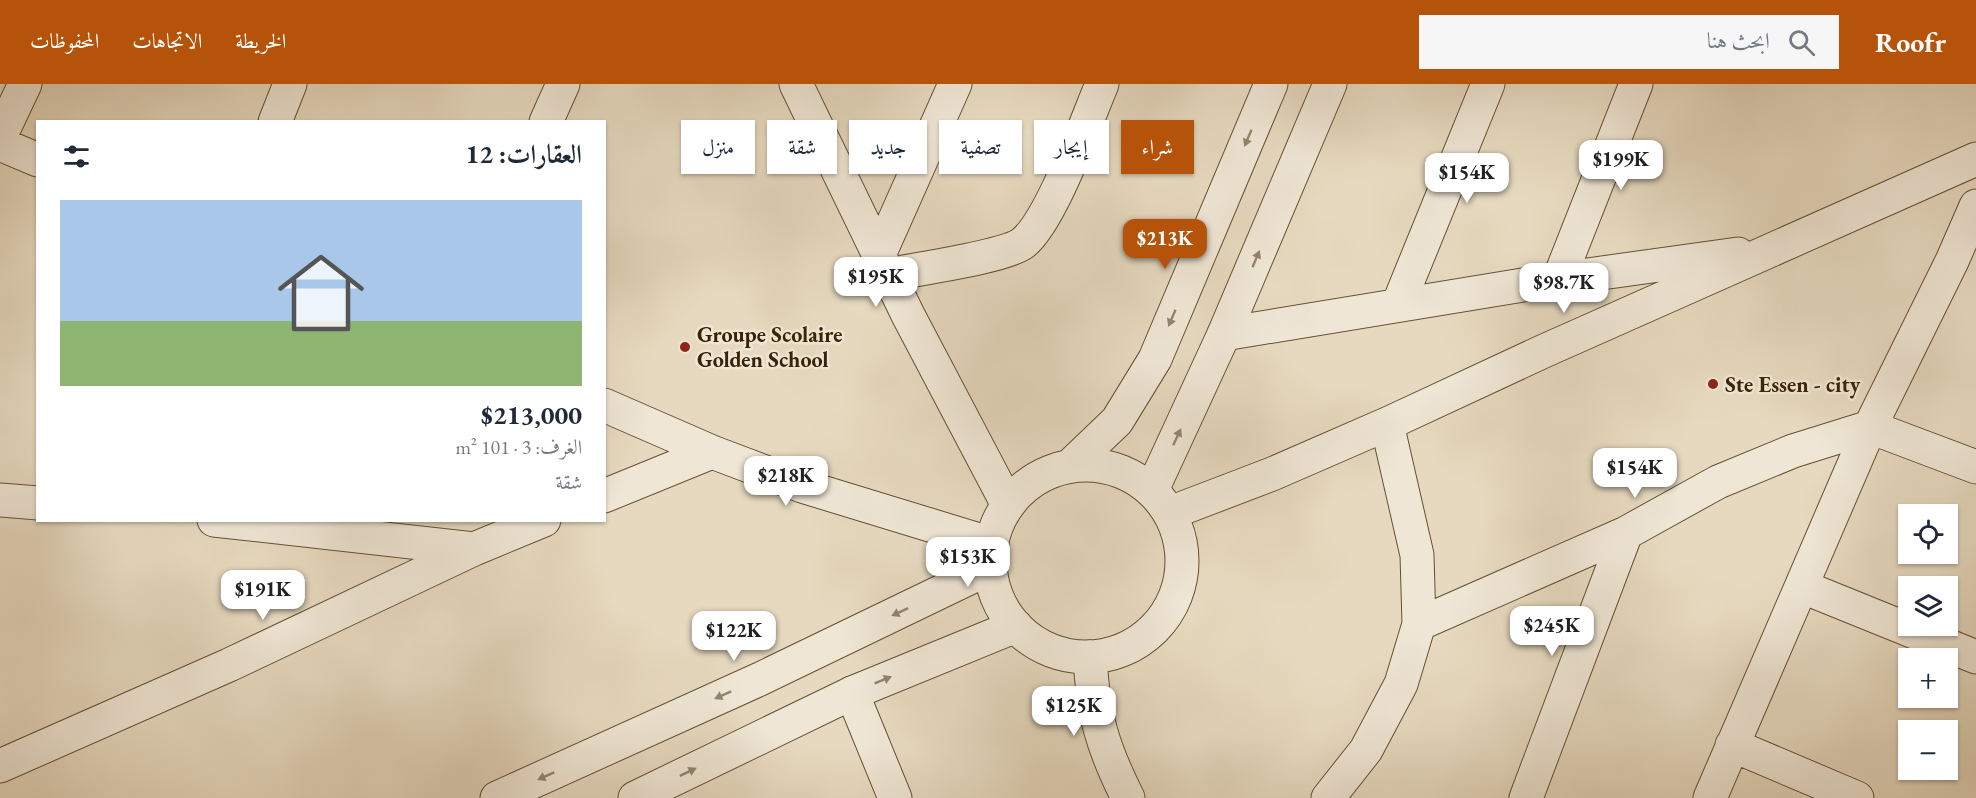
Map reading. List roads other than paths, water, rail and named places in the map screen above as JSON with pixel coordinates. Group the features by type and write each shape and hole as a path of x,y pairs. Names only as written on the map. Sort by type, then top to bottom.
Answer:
{"street":[{"path":"0,137 25,84"},
{"path":"276,120 290,84"},
{"path":"547,120 563,84"},
{"path":"796,84 884,265 1008,505"},
{"path":"884,265 955,84"},
{"path":"884,265 998,253 1021,245 1041,225 1102,84"},
{"path":"1070,466 1117,421 1155,359 1271,84"},
{"path":"1161,502 1224,334 1330,84"},
{"path":"1398,305 1488,84"},
{"path":"1558,279 1636,84"},
{"path":"0,144 36,159"},
{"path":"1161,502 1272,474 1776,249 1880,199 1976,159"},
{"path":"1710,798 1731,745 1803,587 1870,427 1964,264 1976,206"},
{"path":"1224,334 1558,279 1776,249"},
{"path":"606,406 712,452 991,556"},
{"path":"1333,796 1366,750 1401,684 1419,624 1417,555 1387,424"},
{"path":"1419,624 1626,533 1718,482 1793,451 1870,427 1976,466"},
{"path":"606,495 712,452"},
{"path":"1070,466 1103,466 1127,472 1161,502 1180,541 1182,560 1180,580 1170,608 1159,623 1137,643 1119,651 1090,657 1063,654 1046,648 1016,626 998,600 991,556 1001,517 1022,489 1040,477 1070,466"},
{"path":"0,500 36,503"},
{"path":"232,522 474,549"},
{"path":"0,766 218,670 474,549 539,522"},
{"path":"1526,798 1626,533"},
{"path":"497,798 760,679 991,556"},
{"path":"1803,587 1976,657"},
{"path":"635,798 852,693 1016,626"},
{"path":"1090,657 1093,703 1098,730 1111,765 1128,798"},
{"path":"852,693 895,798"},
{"path":"1731,745 1857,798"}],"place":[{"name":"Groupe Scolaire Golden School","path":"685,347"},
{"name":"Ste Essen - city","path":"1713,384"}]}
